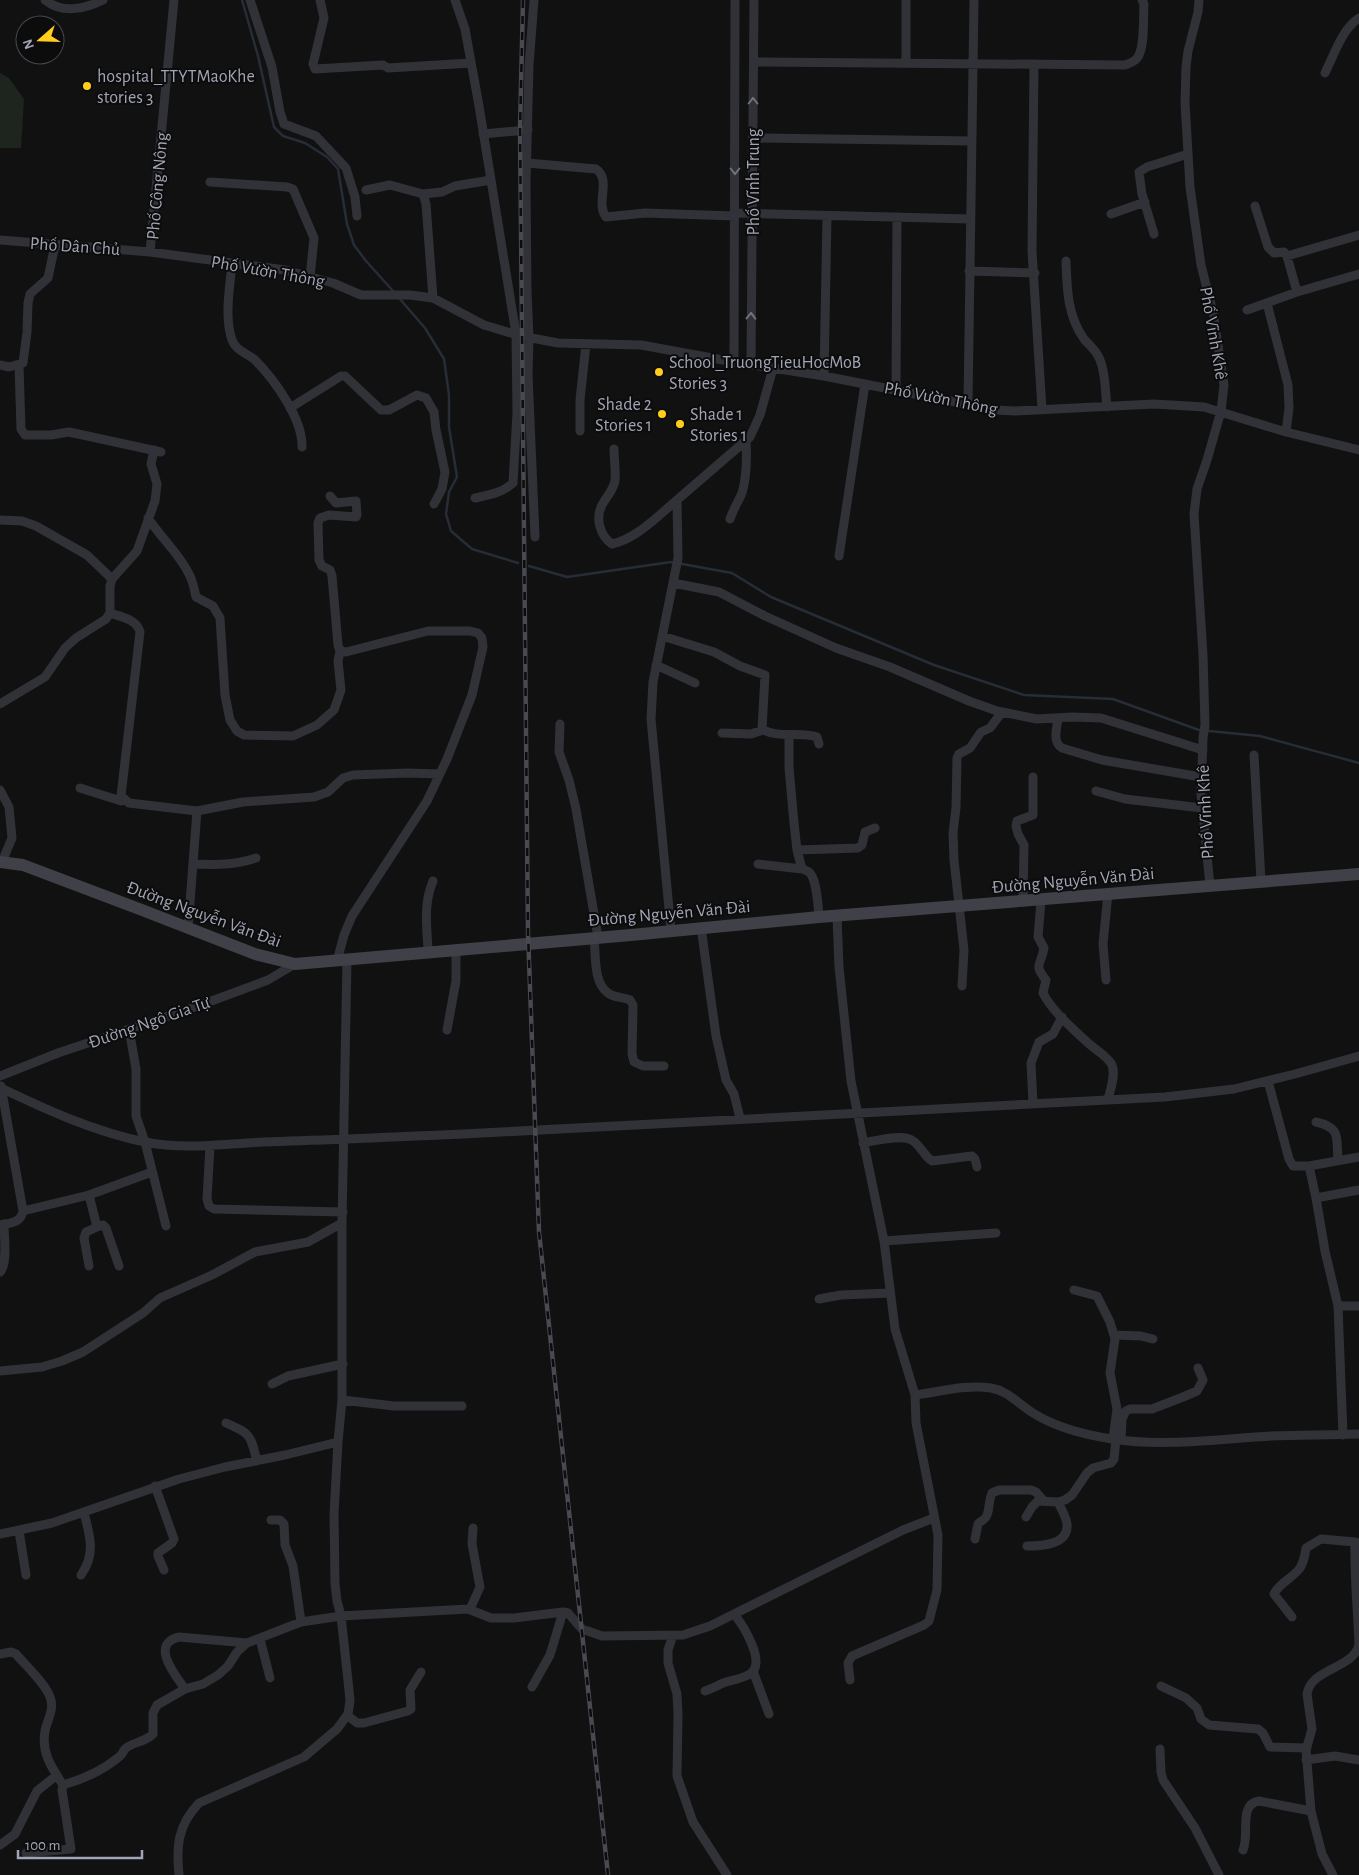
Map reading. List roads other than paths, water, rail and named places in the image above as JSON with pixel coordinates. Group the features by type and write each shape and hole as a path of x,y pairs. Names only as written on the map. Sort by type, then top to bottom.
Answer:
{"street":[{"path":"46,0 59,8 73,8 94,4 103,0"},
{"name":"Phố Công Nông","path":"150,252 174,0"},
{"path":"250,0 272,67 284,124 316,136 346,168 355,197 356,216"},
{"path":"320,0 324,18 312,64 315,69 376,65 383,65 388,68 471,63"},
{"path":"455,0 465,29 516,334 517,413 513,483 495,494 475,498"},
{"path":"534,0 529,65 527,292 528,374 535,537"},
{"name":"Phố Vĩnh Trung","path":"734,362 735,0"},
{"name":"Phố Vĩnh Trung","path":"751,365 754,0"},
{"path":"906,0 906,63"},
{"path":"968,403 974,0"},
{"path":"754,62 1125,65 1134,62 1139,56 1142,46 1144,4 1142,0"},
{"name":"Phố Vĩnh Khê","path":"1199,0 1186,66 1185,103 1188,154 1193,215 1201,265 1213,312 1224,384 1221,411 1197,489 1194,514 1203,655 1205,725 1201,777 1202,808 1210,886"},
{"path":"1325,73 1346,31 1359,18"},
{"path":"1034,64 1032,252 1035,272 1042,409"},
{"path":"483,134 528,130"},
{"path":"753,138 971,141"},
{"path":"1154,234 1139,172 1188,154"},
{"path":"527,163 572,166 600,171 603,178 603,213 606,217 644,213 970,219"},
{"path":"366,190 390,185 423,194 442,192 454,186 490,180"},
{"path":"210,182 293,189 314,238 310,277"},
{"path":"423,194 426,204 433,298"},
{"path":"1111,214 1145,202"},
{"path":"1255,206 1268,247 1274,253 1284,252 1287,256 1297,292"},
{"path":"824,376 827,216"},
{"path":"896,389 897,217"},
{"path":"1287,256 1359,235"},
{"name":"Phố Dân Chủ","path":"0,240 150,252"},
{"path":"0,365 9,367 23,363 30,294 48,278 55,245"},
{"name":"Phố Vườn Thông","path":"150,252 285,270 333,282 361,295 410,295 433,298 484,325 558,344 641,345 896,389 996,410 1014,411 1154,404 1204,407 1286,432 1359,450"},
{"path":"1066,260 1069,304 1073,318 1084,339 1094,349 1101,361 1107,406"},
{"path":"232,263 229,308 232,341 237,349 255,360 273,382 299,426 302,447"},
{"path":"969,271 1035,272"},
{"path":"1247,310 1297,292 1359,274"},
{"path":"1267,303 1288,385 1289,408 1286,432"},
{"path":"580,431 580,400 586,344"},
{"path":"0,704 44,677 65,648 76,638 106,619 110,613 110,586 112,580 137,551 155,501 157,484 151,464 158,451 69,432 51,435 25,435 21,429 18,365"},
{"path":"614,449 615,481 610,494 601,506 600,520 601,533 612,544 621,542 646,526 750,437 760,415 773,368"},
{"path":"290,408 341,376 345,376 381,410 389,410 417,395 426,398 434,412 436,430 446,472 442,489 434,504"},
{"path":"839,556 865,384"},
{"path":"730,519 741,494 745,479 746,441"},
{"path":"148,518 160,536 180,557 190,575 196,597 213,606 220,618 225,695 230,720 237,731 244,735 293,736 317,725 334,710 341,690 338,662 340,651 332,573 328,568 320,564 318,523 323,516 356,517 358,515 356,502 336,502 330,496"},
{"path":"672,930 651,719 656,664 678,558 678,500"},
{"path":"0,520 22,521 36,526 87,555 112,580"},
{"path":"673,583 719,592 765,616 836,648 890,667 969,701 1002,712 1037,719 1101,718 1202,750"},
{"path":"110,613 134,622 140,632 121,796 129,803 197,811 243,802 314,797 328,792 343,778 354,775 440,774"},
{"path":"179,1875 178,1848 181,1831 188,1815 199,1803 304,1757 337,1729 347,1715 350,1701 341,1616 337,1601 334,1555 343,1364 342,1223 344,1140 342,961 344,935 352,916 427,800 440,774 472,695 483,647 482,638 478,633 470,631 428,631 346,652 340,651"},
{"path":"662,636 696,646 740,666 765,674 761,725 763,730"},
{"path":"656,664 695,683"},
{"path":"962,986 964,950 954,860 953,833 956,808 957,758 959,754 970,748 981,732 990,728 1002,712"},
{"path":"1058,718 1056,741 1058,746 1062,748 1102,760 1201,777"},
{"path":"560,724 558,752 569,780 576,809 596,938 598,979 602,988 615,997 630,1000 633,1005 634,1036 632,1054 634,1062 643,1066 664,1066"},
{"path":"722,733 751,734 763,730 789,735 812,735 817,737 819,744"},
{"path":"789,735 789,768 797,850 802,869"},
{"path":"1254,755 1262,881"},
{"path":"1022,902 1024,844 1016,826 1017,822 1021,819 1030,817 1033,814 1033,777"},
{"path":"80,788 121,801 124,800"},
{"path":"0,790 9,807 12,838 1,862"},
{"path":"1096,790 1126,799 1202,808"},
{"path":"188,928 197,811"},
{"path":"797,850 858,848 862,845 865,832 875,828"},
{"path":"194,864 234,864 256,858"},
{"name":"Đường Nguyễn Văn Đài","path":"1,862 22,865 255,954 295,964 819,917 1041,901 1108,893 1359,874"},
{"path":"758,864 802,869 810,873 816,889 819,917"},
{"path":"428,951 426,908 427,895 433,881"},
{"path":"1106,980 1103,944 1108,893"},
{"path":"1041,901 1038,937 1044,948 1038,971 1047,983 1043,990 1045,996 1087,1042 1110,1061 1113,1070 1108,1100"},
{"path":"837,916 839,967 848,1065 884,1240 895,1329 915,1395 917,1431 938,1535 937,1590 929,1621 924,1625 852,1656 848,1664 850,1680"},
{"path":"701,928 718,1044 726,1080 734,1094 740,1118"},
{"path":"447,1030 456,981 456,949"},
{"name":"Đường Ngô Gia Tự","path":"0,1076 58,1053 268,980 295,964"},
{"path":"1033,1104 1032,1057 1039,1042 1053,1034 1062,1016"},
{"path":"129,1029 136,1069 136,1116 145,1142 166,1226"},
{"path":"1,1084 50,1111 91,1127 145,1142 176,1146 210,1146 1033,1104 1207,1093 1268,1081 1359,1056"},
{"path":"1268,1081 1290,1163 1297,1167 1309,1166 1359,1157"},
{"path":"0,1272 4,1268 2,1225 18,1220 23,1211 1,1084"},
{"path":"1316,1122 1332,1128 1336,1132 1338,1160"},
{"path":"863,1143 904,1137 915,1142 927,1158 932,1161 972,1156 977,1166"},
{"path":"210,1146 207,1199 209,1206 214,1209 343,1212"},
{"path":"1309,1166 1325,1251 1338,1306 1343,1435"},
{"path":"23,1211 89,1195 152,1172"},
{"path":"1316,1198 1359,1190"},
{"path":"89,1195 97,1227"},
{"path":"0,1371 42,1367 83,1352 143,1313 160,1298 212,1275 255,1252 308,1242 342,1223"},
{"path":"88,1266 84,1238 86,1232 103,1225 106,1228 119,1266"},
{"path":"884,1240 996,1233"},
{"path":"1026,1517 1038,1501 1058,1502 1065,1500 1072,1495 1087,1473 1093,1468 1111,1462 1114,1459 1116,1409 1110,1373 1114,1335 1110,1322 1097,1296 1074,1290"},
{"path":"819,1299 841,1295 890,1293"},
{"path":"1338,1306 1359,1306"},
{"path":"1114,1335 1141,1336 1153,1339"},
{"path":"272,1384 288,1376 343,1364"},
{"path":"1116,1439 1126,1411 1130,1409 1152,1409 1197,1391 1203,1380 1198,1368"},
{"path":"915,1395 976,1387 992,1388 1008,1394 1033,1413 1052,1423 1074,1430 1144,1443 1232,1440 1270,1436 1359,1434"},
{"path":"342,1400 394,1406 462,1406"},
{"path":"226,1423 246,1432 250,1436 257,1461"},
{"path":"0,1534 19,1531 84,1513 155,1486 225,1467 285,1456 338,1442"},
{"path":"155,1486 174,1539 172,1543 158,1553 164,1570"},
{"path":"975,1539 978,1524 988,1514 988,1502 992,1493 998,1490 1032,1490 1044,1501"},
{"path":"1027,1546 1045,1546 1055,1543 1064,1535 1067,1527 1066,1518 1058,1502"},
{"path":"81,1575 87,1566 91,1549 84,1513"},
{"path":"185,1689 167,1662 166,1650 172,1640 179,1637 247,1643 301,1622 341,1616 470,1609 490,1618 514,1618 563,1612 568,1613 582,1629 602,1636 683,1635 695,1632 734,1614 903,1530 934,1518"},
{"path":"271,1520 280,1520 284,1524 285,1545 293,1566 301,1622"},
{"path":"470,1609 480,1587 472,1544 473,1528"},
{"path":"19,1531 26,1575"},
{"path":"1292,1617 1275,1596 1275,1592 1300,1568 1306,1548 1321,1539 1357,1543 1355,1567 1358,1651 1318,1677 1308,1689 1307,1700 1312,1729 1306,1760 1311,1811 1322,1854 1333,1875"},
{"path":"532,1687 550,1655 563,1612"},
{"path":"705,1691 746,1676 753,1671 756,1662 753,1648 748,1634 734,1614"},
{"path":"672,1635 668,1650 668,1663 676,1694 678,1715 677,1776 693,1822 727,1875"},
{"path":"260,1639 270,1678"},
{"path":"64,1785 82,1780 97,1772 120,1756 127,1748 146,1740 154,1734 153,1713 158,1704 185,1689 203,1684 218,1675 247,1643"},
{"path":"0,1654 12,1652 16,1654 46,1689 51,1698 52,1706 45,1731 44,1746 47,1760 64,1785"},
{"path":"753,1671 769,1714"},
{"path":"347,1715 357,1723 364,1723 411,1709 410,1690 421,1672"},
{"path":"1161,1686 1186,1698 1197,1708 1201,1719 1209,1725 1258,1729 1263,1733 1270,1746 1307,1748"},
{"path":"1160,1749 1160,1772 1163,1780 1195,1828 1219,1875"},
{"path":"1306,1760 1335,1756 1359,1760"},
{"path":"0,1845 8,1841 15,1834 37,1791 57,1775"},
{"path":"26,1853 71,1849 62,1790 64,1785"},
{"path":"1243,1850 1246,1839 1247,1810 1252,1803 1260,1801 1311,1811"}],"waterway":[{"path":"242,0 258,56 274,127 283,136 305,143 327,157 338,169 347,224 354,245 394,292"},
{"path":"399,298 425,328 444,359 449,395 449,427 457,477 449,492 446,514 451,531 472,549 518,563"},
{"path":"529,566 567,577 671,562 732,573 771,597 934,665 1024,695 1113,699 1199,730 1260,736 1359,763"}],"railway":[{"path":"523,0 520,130 528,933 539,1232 608,1875"}],"place":[{"name":"hospital_TTYTMaoKhe stories 3","path":"87,86"},
{"name":"School_TruongTieuHocMoB Stories 3","path":"659,372"},
{"name":"Shade 2 Stories 1","path":"662,414"},
{"name":"Shade 1 Stories 1","path":"680,424"}]}
